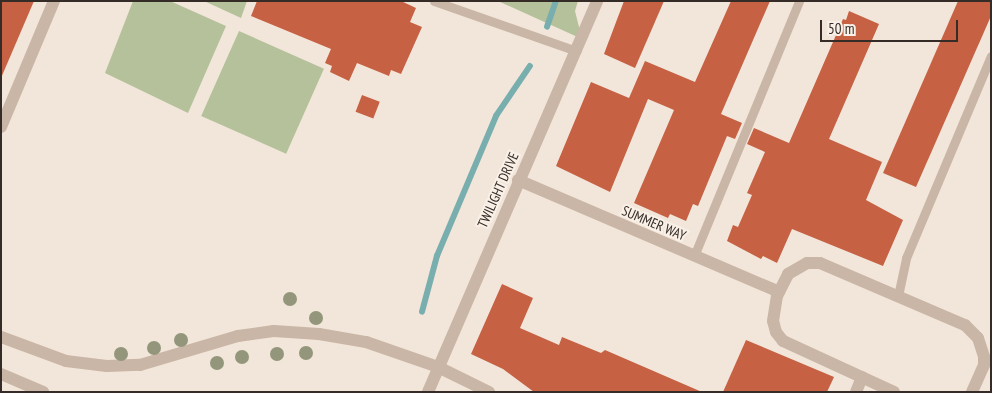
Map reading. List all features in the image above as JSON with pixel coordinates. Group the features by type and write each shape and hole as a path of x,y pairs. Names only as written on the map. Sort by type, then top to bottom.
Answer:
{"street":[{"path":"1,127 54,1"},
{"name":"TWILIGHT DRIVE","path":"428,392 597,1"},
{"name":"SUMMER WAY","path":"518,180 779,292"},
{"path":"894,392 783,341 776,332 773,321 779,292 788,274 808,263 820,264 898,296 973,331 984,357 978,380 972,392"},
{"path":"1,337 66,362 107,366 140,365 238,336 274,331 310,333 366,342 438,367 489,392"},
{"path":"1,374 43,392"},
{"path":"856,392 862,377"},
{"path":"978,380 991,386"}],"lane":[{"path":"434,1 577,51"},
{"path":"694,256 799,1"},
{"path":"898,296 906,258 991,56"}],"green space":[{"path":"133,1 170,1 226,26 188,113 105,73"},
{"path":"204,1 247,1 241,18"},
{"path":"498,1 578,1 575,11 582,39"},
{"path":"239,31 324,69 286,154 201,116"}],"building":[{"path":"1,1 34,1 1,78"},
{"path":"257,1 401,1 416,8 410,22 422,27 401,74 391,70 389,76 357,63 349,81 330,72 332,66 325,63 331,49 251,16"},
{"path":"624,1 664,1 635,68 604,54"},
{"path":"731,1 770,1 721,114 742,123 735,139 727,136 698,206 693,204 686,221 670,214 668,218 634,203 674,110 648,99 610,192 556,166 591,82 629,98 645,61 695,82"},
{"path":"958,1 991,1 991,16 916,187 883,173"},
{"path":"849,11 879,24 829,139 882,162 866,200 903,220 883,266 792,229 777,263 763,256 761,259 727,241 733,225 738,227 752,195 747,193 765,152 747,144 754,128 789,143 843,19 846,20"},
{"path":"362,95 380,102 373,119 356,112"},
{"path":"502,284 533,298 520,328 559,345 562,337 601,353 605,350 702,392 534,392 503,369 471,354"},
{"path":"746,340 834,377 827,392 723,392"}],"waterway":[{"path":"547,27 556,1"},
{"path":"422,312 437,256 496,116 530,66"}]}
